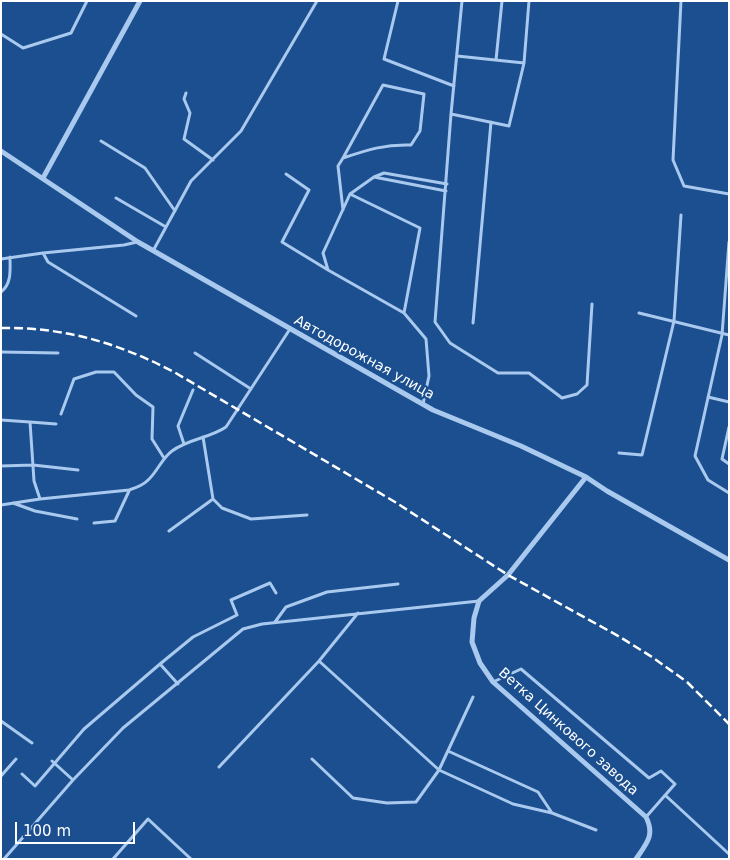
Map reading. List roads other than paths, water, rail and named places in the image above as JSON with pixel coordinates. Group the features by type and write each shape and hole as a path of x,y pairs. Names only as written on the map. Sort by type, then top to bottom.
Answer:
{"street":[{"path":"43,178 140,1"},
{"name":"Автодорожная улица","path":"1,151 153,251 423,404 521,446 586,477 607,491 729,560"},
{"path":"478,601 508,575 586,477"},
{"name":"Ветка Цинкового завода","path":"478,601 472,642 480,663 493,682 646,817"},
{"path":"636,859 650,836 650,826 646,817"}],"lane":[{"path":"1,34 23,48 71,33 87,1"},
{"path":"153,251 191,181 241,132 317,1"},
{"path":"398,1 384,59 454,86"},
{"path":"462,1 435,322 450,343 498,373 528,373 562,398 577,394 587,385 592,304"},
{"path":"496,60 502,1"},
{"path":"451,114 509,126 524,63 529,1"},
{"path":"681,1 674,160 684,186 729,194"},
{"path":"456,56 524,63"},
{"path":"343,158 377,146 393,144 411,145 420,131 424,94 383,85 338,166 343,210"},
{"path":"186,93 184,100 190,113 184,138 212,160"},
{"path":"473,323 491,122"},
{"path":"101,141 145,168 175,211"},
{"path":"328,270 323,253 350,194 374,177 384,173 447,184"},
{"path":"286,174 309,190 282,242 404,313 426,339 429,376 423,404"},
{"path":"374,177 446,191"},
{"path":"350,194 420,228 404,313"},
{"path":"116,198 166,227"},
{"path":"619,453 642,456 674,322 682,215"},
{"path":"1,258 138,242"},
{"path":"729,242 722,335 695,456 708,480 729,493"},
{"path":"43,253 48,262 136,316"},
{"path":"1,292 6,288 10,277 10,257"},
{"path":"639,313 722,335 729,335"},
{"path":"1,505 129,490 148,481 164,458 184,444 218,433 226,426 290,329"},
{"path":"1,352 58,353"},
{"path":"195,353 251,389"},
{"path":"61,414 74,378 96,372 114,372 136,395 153,407 152,440 164,458"},
{"path":"184,444 178,426 193,390"},
{"path":"708,397 729,402"},
{"path":"1,420 56,424"},
{"path":"30,422 34,481 40,499"},
{"path":"729,427 722,459 729,464"},
{"path":"203,438 213,499 222,508 251,519 307,515"},
{"path":"1,466 33,465 78,470"},
{"path":"94,523 115,521 129,490"},
{"path":"169,531 213,499"},
{"path":"14,503 35,511 77,519"},
{"path":"22,774 35,786 84,729 160,664 193,637 237,615 231,600 270,582 276,593"},
{"path":"275,623 286,607 327,592 398,584"},
{"path":"4,859 73,780 123,728 243,629 275,623 478,601"},
{"path":"219,767 319,661 359,613"},
{"path":"319,661 439,770 513,804 552,813 596,830"},
{"path":"160,664 178,684"},
{"path":"493,682 521,669 649,778 661,770 675,784 646,817"},
{"path":"312,759 353,798 387,803 416,802 439,770 473,697"},
{"path":"1,721 32,743"},
{"path":"448,750 538,792 552,813"},
{"path":"1,776 16,759"},
{"path":"52,761 73,780"},
{"path":"665,795 729,854"},
{"path":"113,859 148,820 191,859"}],"railway":[{"path":"1,328 47,330 90,339 112,345 174,372 395,502 508,575 620,637 652,657 687,682 729,724"}]}
